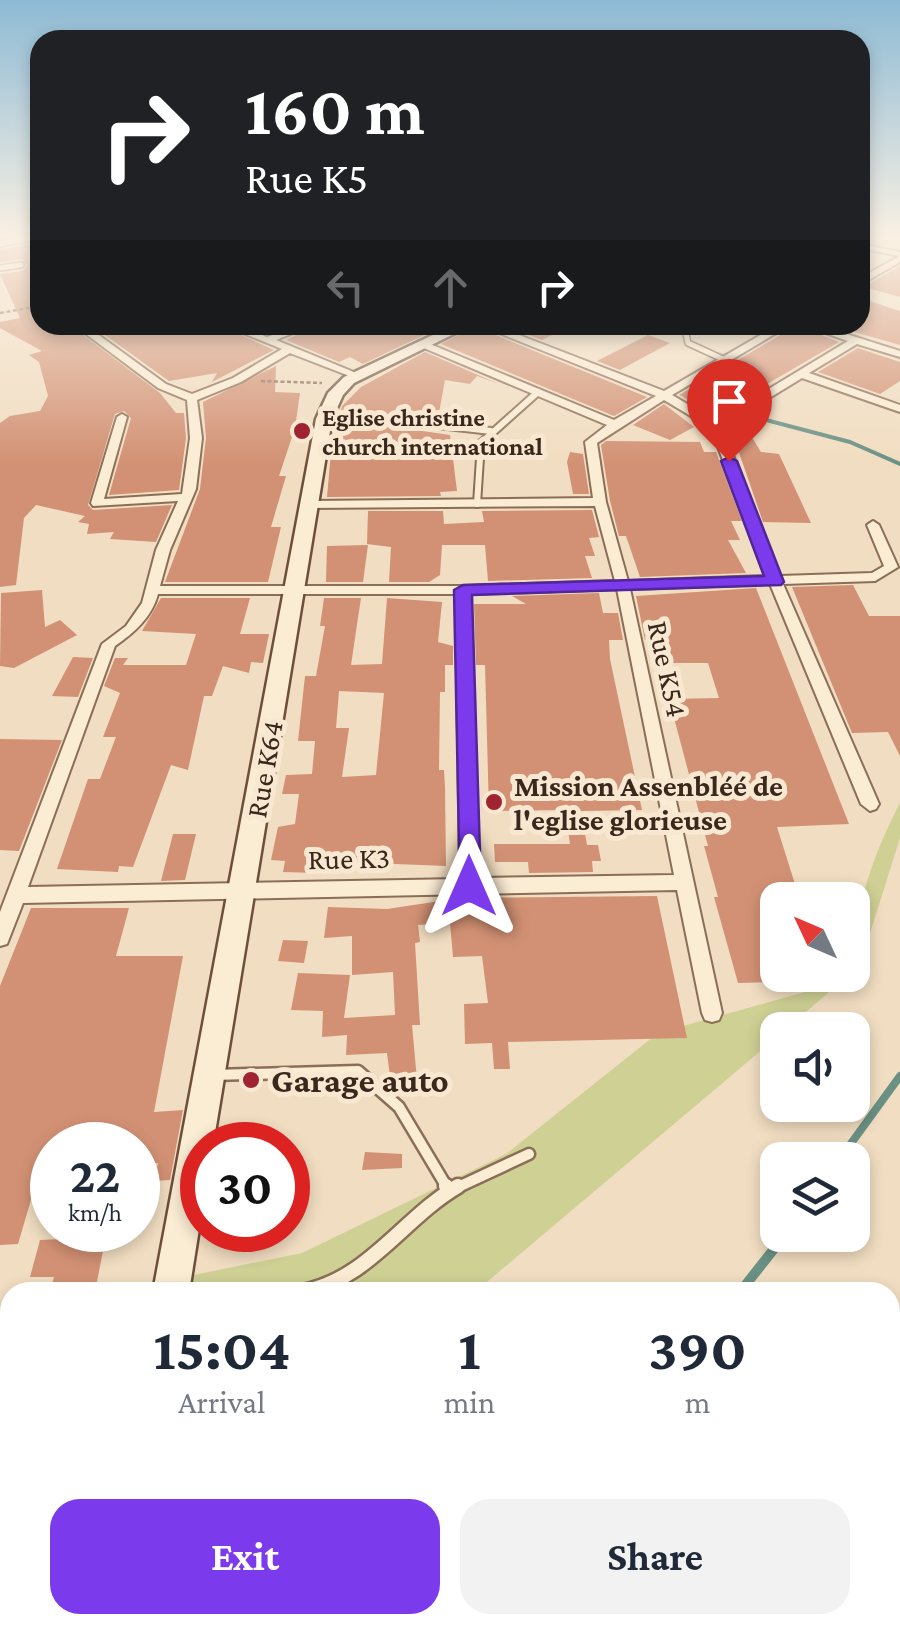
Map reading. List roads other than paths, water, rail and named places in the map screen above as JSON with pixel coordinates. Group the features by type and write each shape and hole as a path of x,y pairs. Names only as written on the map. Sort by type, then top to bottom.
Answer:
{"street":[{"path":"93,335 162,386 192,398 237,380 290,348"},
{"path":"256,335 352,378 443,335"},
{"path":"270,340 283,335"},
{"path":"510,335 664,395 716,426 775,582 870,804"},
{"path":"422,344 615,424 768,335"},
{"path":"840,335 900,354"},
{"path":"716,426 856,340"},
{"path":"885,350 900,340"},
{"path":"804,375 900,409"},
{"name":"Rue K64","path":"173,1282 324,418 336,392 352,378"},
{"path":"0,938 109,644 132,629 152,590 185,497 196,438 192,398"},
{"path":"122,418 97,503 185,497"},
{"name":"Rue K54","path":"615,424 591,442 600,502 623,586 712,1013"},
{"path":"310,505 600,502"},
{"path":"152,590 463,590 775,582 886,573 890,557 873,525"},
{"path":"463,590 469,886"},
{"name":"Rue K3","path":"16,895 682,882"}],"lane":[{"path":"686,335 688,342 725,360"},
{"path":"477,504 480,443 538,392"},
{"path":"404,421 491,432"},
{"path":"211,1075 358,1071 371,1077 388,1094 448,1192"},
{"path":"336,1282 448,1192 529,1154"}],"waterway":[{"path":"762,419 850,442 900,464"},
{"path":"852,1142 900,1076"},
{"path":"748,1282 772,1252"}],"place":[{"name":"Eglise christine church international","path":"302,431"},
{"name":"Mission Assenbléé de l'eglise glorieuse","path":"494,802"},
{"name":"Garage auto","path":"251,1080"}]}
